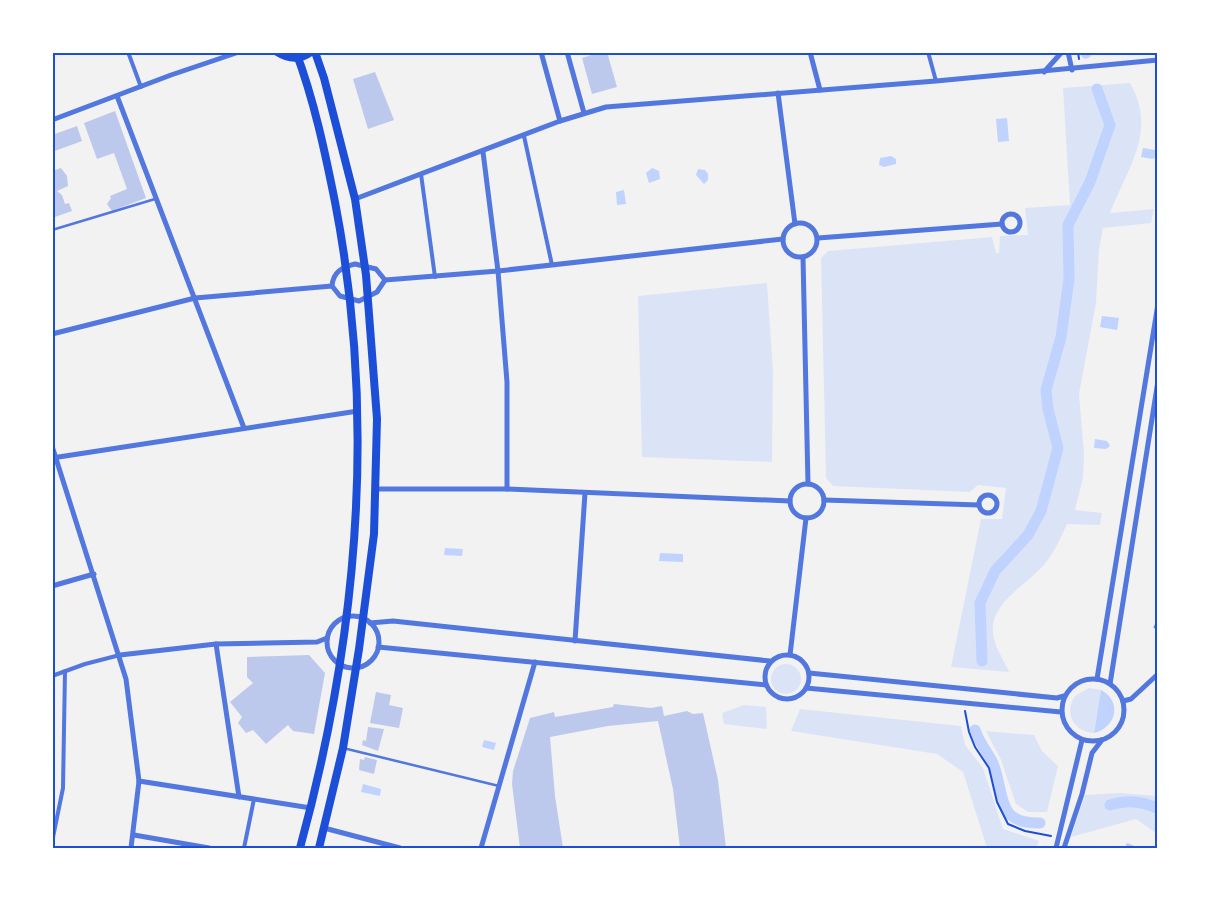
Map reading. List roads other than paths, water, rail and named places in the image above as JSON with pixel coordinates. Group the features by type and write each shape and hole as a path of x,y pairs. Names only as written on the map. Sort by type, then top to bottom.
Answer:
{"main road":[{"path":"277,52 285,57 311,52"},
{"path":"315,52 327,87 355,199 368,298 377,419 377,489 374,534 343,748 319,848"},
{"path":"297,55 328,168 346,266 356,342 358,411 358,501 347,617 340,665 311,808 300,848"}],"street":[{"path":"128,52 141,87"},
{"path":"52,120 239,52"},
{"path":"541,52 560,121"},
{"path":"567,52 584,113"},
{"path":"810,52 820,90"},
{"path":"928,52 936,81"},
{"path":"1044,72 1062,52"},
{"path":"1068,52 1072,70"},
{"path":"355,199 483,152 560,121 606,107 1072,70 1125,62 1158,60"},
{"path":"778,93 795,224"},
{"path":"117,96 244,428"},
{"path":"524,136 552,265"},
{"path":"483,152 498,271 508,382 507,489"},
{"path":"421,174 435,277"},
{"path":"795,224 810,225 818,238 816,248 803,257 789,253 783,239 787,229 795,224"},
{"path":"818,238 1002,224"},
{"path":"385,280 498,271 783,239"},
{"path":"803,257 808,484"},
{"path":"364,265 376,268 385,280 377,292 359,301 340,296 332,286 333,278 338,271 346,266 364,265"},
{"path":"52,334 195,298 332,286"},
{"path":"1098,679 1158,304"},
{"path":"1110,684 1158,381"},
{"path":"55,458 358,411"},
{"path":"52,446 120,655 126,679 139,781 131,848"},
{"path":"808,484 821,491 824,500 822,508 817,515 806,518 793,510 790,501 796,488 808,484"},
{"path":"377,489 507,489 790,501"},
{"path":"575,641 585,493"},
{"path":"824,500 979,505"},
{"path":"790,655 806,518"},
{"path":"52,586 94,574"},
{"path":"347,617 362,618 376,630 378,647 370,662 354,668 340,665 332,658 327,648 327,638 332,626 347,617"},
{"path":"370,623 391,620 770,661 779,656 790,655 801,660 809,673 806,688 795,698 783,699 775,696 766,685 765,672 770,661"},
{"path":"52,676 65,670 120,655 216,644 317,642 327,638"},
{"path":"317,642 327,648"},
{"path":"216,644 240,797"},
{"path":"378,647 766,685"},
{"path":"481,848 535,662"},
{"path":"52,842 63,788 65,670"},
{"path":"809,673 1057,698 1064,696 1078,682 1098,679 1110,684 1118,691 1123,700 1124,710 1118,729 1102,740 1092,752 1082,794 1064,848"},
{"path":"1123,700 1132,699 1158,674"},
{"path":"806,688 1061,712"},
{"path":"1064,696 1061,712 1067,729 1082,740 1102,740"},
{"path":"1056,848 1082,740"},
{"path":"139,781 311,808"},
{"path":"244,848 254,799"},
{"path":"324,828 400,848"},
{"path":"134,835 208,848"}],"lane":[{"path":"52,230 156,198"},
{"path":"343,748 500,786"}],"water":[{"path":"1007,118 1009,141 998,142 996,119"},
{"path":"1143,148 1155,150 1157,155 1153,159 1141,157"},
{"path":"891,156 896,159 896,164 884,167 879,165 880,158"},
{"path":"652,168 659,171 660,179 649,183 646,173"},
{"path":"698,169 705,170 708,174 708,180 704,184 696,175"},
{"path":"624,190 626,204 617,205 616,192"},
{"path":"1102,316 1119,318 1117,330 1100,327"},
{"path":"1095,439 1107,441 1110,446 1106,449 1094,448"},
{"path":"445,548 463,549 462,556 444,555"},
{"path":"660,553 683,554 683,562 659,561"},
{"path":"1101,690 1112,701 1114,713 1108,725 1094,733"},
{"path":"484,740 496,743 494,750 482,747"},
{"path":"363,784 381,789 380,796 361,792"}],"waterway":[{"path":"982,661 980,603 995,571 1028,535 1041,511 1058,448 1048,409 1046,390 1061,337 1069,279 1068,225 1090,182 1110,125 1097,89"},
{"path":"975,730 992,761 1008,812 1015,818 1025,822 1040,823"},
{"path":"1110,805 1134,802 1158,809"}],"railway":[{"path":"1155,627 1158,622"}]}
